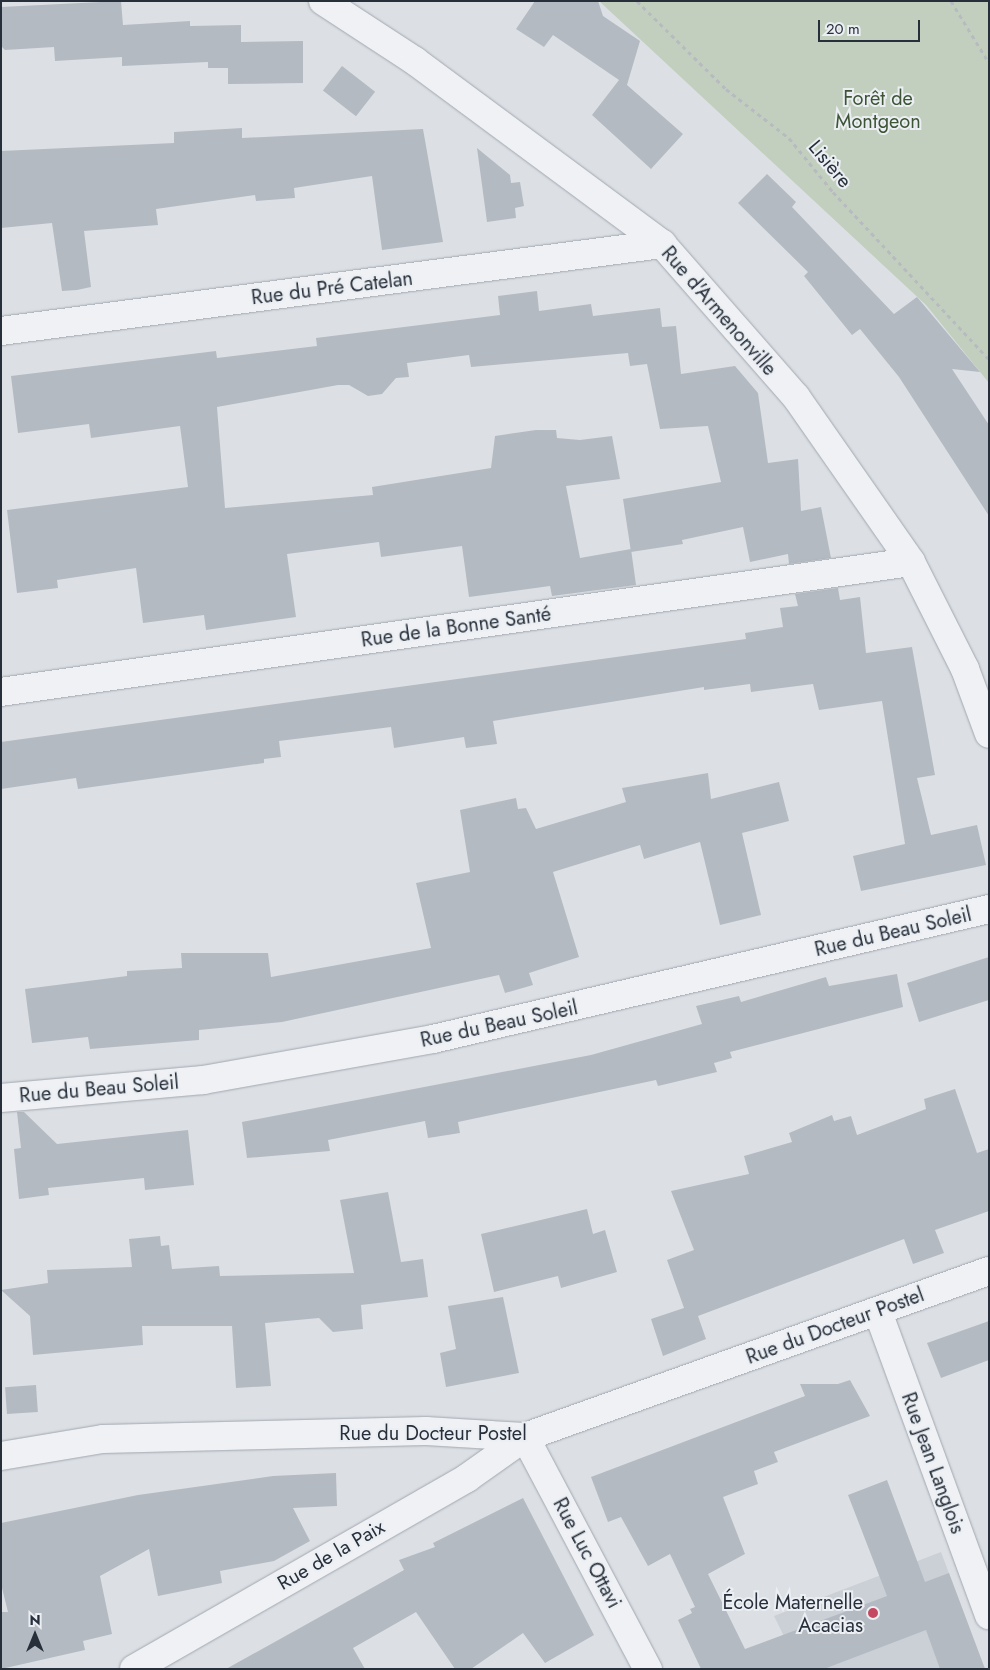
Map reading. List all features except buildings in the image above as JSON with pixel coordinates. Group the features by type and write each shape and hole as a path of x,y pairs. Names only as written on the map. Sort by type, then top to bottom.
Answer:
{"street":[{"name":"Rue d'Armenonville","path":"322,1 415,61 662,244 796,397 911,562 965,669 989,734"},
{"name":"Rue du Pré Catelan","path":"1,331 662,244"},
{"name":"Rue de la Bonne Santé","path":"1,692 911,562"},
{"name":"Rue du Beau Soleil","path":"1,1098 203,1080 433,1039 989,909"},
{"name":"Rue du Docteur Postel","path":"1,1456 103,1439 426,1432 525,1437 989,1271"},
{"name":"Rue Jean Langlois","path":"878,1312 989,1615"},
{"name":"Rue de la Paix","path":"134,1669 467,1478 525,1437"},
{"name":"Rue Luc Ottavi","path":"525,1437 648,1669"}],"path":[{"name":"Lisière","path":"637,1 726,89 789,138 833,192 989,359"},
{"path":"951,1 989,63"}],"shaded area":[{"name":"École Maternelle Acacias","path":"941,1552 985,1669 800,1669 774,1616"}],"green space":[{"name":"Forêt de Montgeon","path":"599,1 989,1 989,383 926,305"}],"place":[{"name":"École Maternelle Acacias","path":"873,1613"}]}
